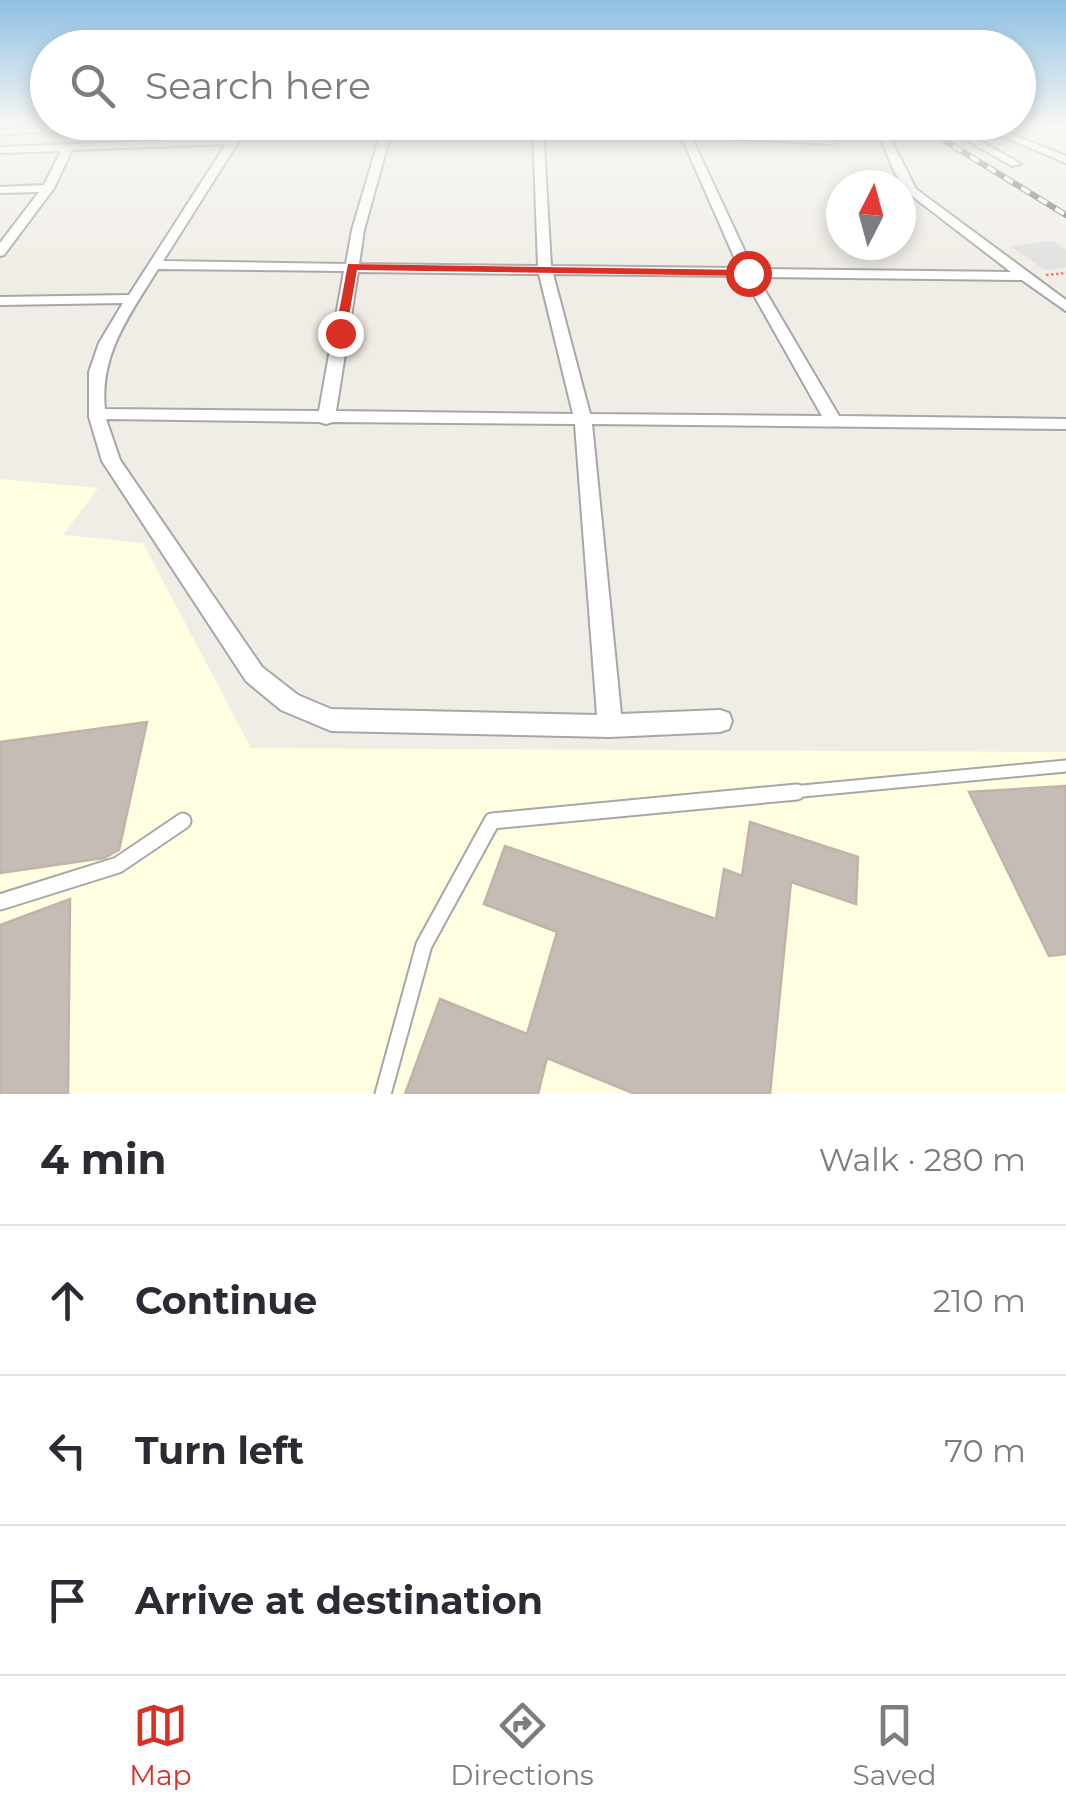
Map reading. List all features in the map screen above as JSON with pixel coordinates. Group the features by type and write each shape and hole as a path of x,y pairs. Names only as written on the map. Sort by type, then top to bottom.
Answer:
{"street":[{"path":"0,252 16,235 54,176"},
{"path":"211,176 97,364 94,386 103,444 254,674 270,692 296,709 331,720 610,726 720,721"},
{"path":"326,419 358,230 373,176"},
{"path":"541,176 546,270 583,420 610,726"},
{"path":"704,176 748,273 834,423"},
{"path":"902,176 912,192 1066,307"},
{"path":"0,190 48,188"},
{"path":"0,236 16,235"},
{"path":"154,265 1024,276"},
{"path":"0,301 134,299"},
{"path":"99,414 1066,424"}],"lane":[{"path":"383,1094 424,944 492,821 1066,766"},
{"path":"0,902 121,866 152,849 183,821"}],"shaded area":[{"path":"1053,241 1066,249 1066,267 1045,270 1010,246"},
{"path":"0,479 98,488 63,535 143,543 251,748 1066,752 1066,1094 0,1094"}],"building":[{"path":"147,722 119,850 104,858 0,873 0,742"},
{"path":"1066,786 1066,954 1049,956 969,792"},
{"path":"750,822 858,857 856,904 791,882 770,1094 635,1094 547,1058 538,1094 405,1094 440,999 527,1034 557,932 484,904 505,846 716,919 724,869 742,876"},
{"path":"70,899 68,1094 0,1094 0,925"}],"railway":[{"path":"1002,176 1066,215"}],"route":[{"path":"340,333 352,266 748,273"}]}
